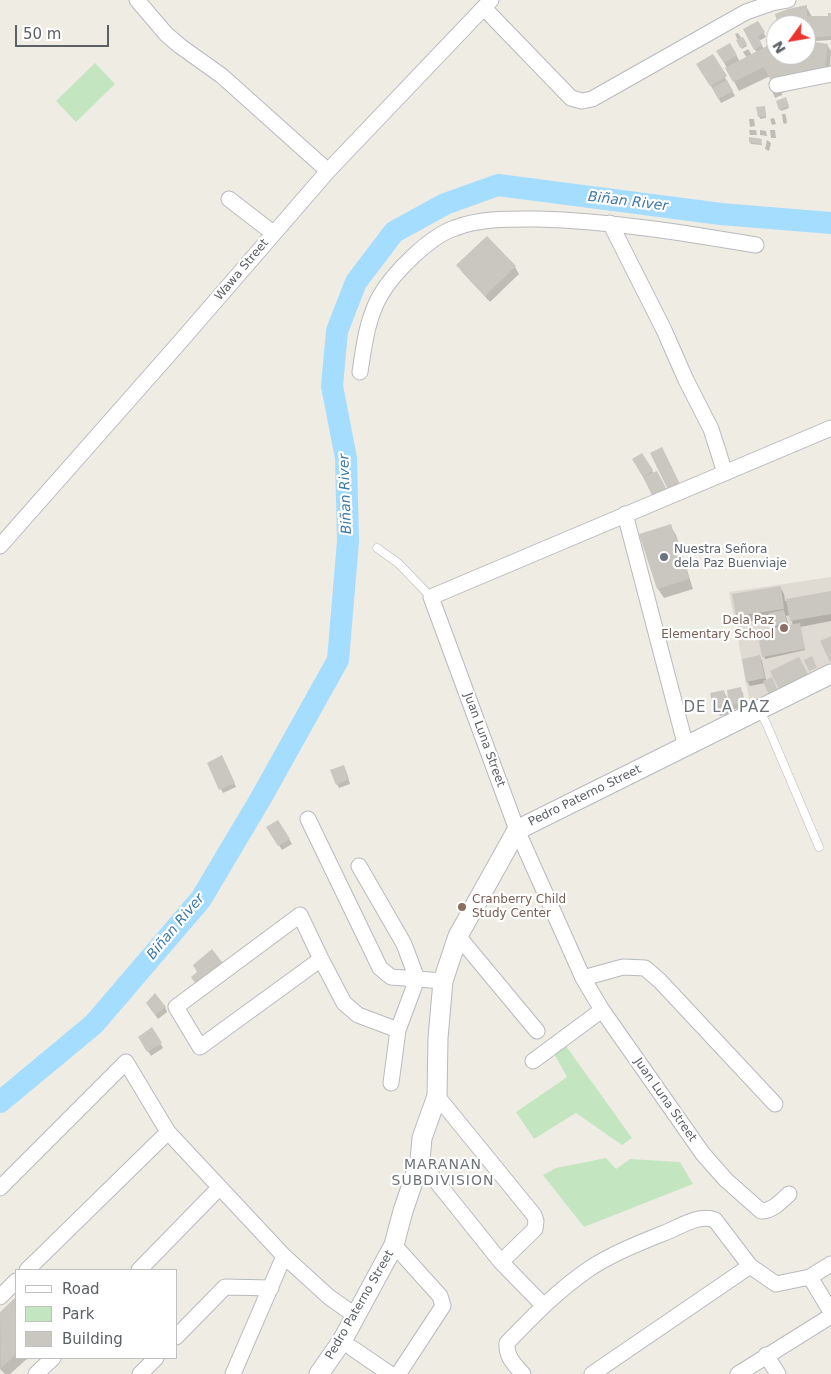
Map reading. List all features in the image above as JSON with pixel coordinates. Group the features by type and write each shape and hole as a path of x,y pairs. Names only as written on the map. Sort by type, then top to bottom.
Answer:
{"street":[{"path":"137,0 166,34 222,76 328,171"},
{"path":"487,4 571,98 582,102 592,99 746,12 772,2 788,0"},
{"name":"Wawa Street","path":"0,546 328,171 487,4"},
{"path":"778,85 831,74"},
{"path":"229,199 273,233"},
{"path":"360,372 368,326 380,297 389,283 428,243 454,228 488,221 522,219 610,223 756,245"},
{"path":"610,223 664,330 710,429 725,473"},
{"path":"431,596 831,428"},
{"path":"625,514 686,747"},
{"name":"Juan Luna Street","path":"431,596 517,830 582,978 602,1010 703,1154 726,1180 763,1211 774,1207 789,1194"},
{"name":"Pedro Paterno Street","path":"319,1374 342,1341 394,1246 402,1211 420,1161 422,1138 437,1096 438,1038 443,981 458,936 517,830 831,674"},
{"path":"308,819 380,968 391,976 443,981"},
{"path":"359,866 404,944 417,978 398,1030 391,1083"},
{"path":"320,959 200,1047 176,1007 300,915 320,959 344,1004 358,1015 398,1030"},
{"path":"458,936 537,1031"},
{"path":"582,978 623,967 645,968 660,981 775,1104"},
{"path":"532,1061 602,1010"},
{"path":"0,1188 126,1062 168,1132 284,1256 329,1297 356,1316"},
{"path":"437,1096 534,1216 536,1221 535,1229 501,1262"},
{"path":"29,1269 168,1132"},
{"path":"420,1161 501,1262 543,1305"},
{"path":"140,1269 219,1188"},
{"path":"523,1374 510,1360 506,1352 507,1343 543,1305 590,1268 634,1245 707,1217 715,1220 750,1266 776,1284 810,1277 831,1264"},
{"path":"394,1246 440,1296 444,1306 397,1374"},
{"path":"233,1374 284,1256"},
{"path":"592,1374 750,1266"},
{"path":"810,1277 831,1312"},
{"path":"0,1297 15,1282"},
{"path":"178,1335 225,1287 271,1288"},
{"path":"738,1374 831,1316"},
{"path":"352,1348 390,1374"},
{"path":"766,1356 778,1374"},
{"path":"41,1372 52,1359"},
{"path":"140,1374 155,1359"}],"lane":[{"path":"377,548 398,563 431,596"},
{"path":"759,709 819,848"}],"shaded area":[{"name":"Dela Paz Elementary School","path":"831,577 831,665 750,704 729,592"}],"green space":[{"path":"95,63 115,84 76,122 56,101"},
{"path":"563,1042 632,1138 622,1145 576,1113 534,1139 516,1112 567,1077 552,1050"},
{"path":"606,1158 616,1169 630,1159 680,1162 693,1184 584,1227 543,1175 556,1168"}],"building":[{"path":"807,5 807,15 775,15 788,9"},
{"path":"828,13 831,13 831,36 816,37 816,16 828,16"},
{"path":"758,21 765,32 758,36 762,45 754,50 743,29"},
{"path":"743,37 747,44 740,48 736,40"},
{"path":"816,42 828,44 824,72 801,74 770,86 768,83 771,81 764,67 733,82 725,68 765,47 766,65 816,65"},
{"path":"730,43 737,55 724,63 716,51"},
{"path":"713,54 727,76 710,86 696,64"},
{"path":"727,80 733,91 718,99 712,88"},
{"path":"786,97 789,106 779,110 776,101"},
{"path":"765,106 766,116 758,117 756,107"},
{"path":"749,137 762,139 761,144 749,142"},
{"path":"487,236 516,266 485,296 456,265"},
{"path":"662,447 681,486 669,492 650,453"},
{"path":"642,453 653,470 643,477 632,459"},
{"path":"657,471 667,490 653,497 643,477"},
{"name":"Nuestra Señora dela Paz Buenviaje","path":"671,524 689,579 657,589 639,534"},
{"path":"781,586 784,609 736,616 732,594"},
{"path":"831,591 831,614 790,621 786,599"},
{"path":"784,610 787,623 772,626 769,613"},
{"path":"800,623 805,649 762,657 757,631"},
{"path":"831,636 831,661 830,662 820,641"},
{"path":"760,655 765,678 746,682 742,659"},
{"path":"812,656 817,668 809,671 804,660"},
{"path":"799,657 808,674 779,689 770,671"},
{"path":"772,677 778,691 769,695 763,681"},
{"path":"741,687 744,703 729,705 727,690"},
{"path":"724,690 727,704 713,707 710,693"},
{"path":"222,755 235,783 219,790 207,763"},
{"path":"344,765 349,779 336,785 330,770"},
{"path":"278,820 290,839 278,846 266,827"},
{"path":"212,949 225,966 197,986 191,977 197,972 193,965"},
{"path":"155,993 166,1007 155,1015 146,1003"},
{"path":"152,1027 162,1043 147,1052 138,1037"},
{"path":"15,1298 15,1355 1,1368 0,1312"}],"waterway":[{"name":"Biñan River","path":"0,1102 94,1024 201,899 261,798 338,660 348,541 346,458 332,386 337,331 356,282 394,232 445,204 498,185 721,214 831,223"}],"place":[{"name":"Nuestra Señora dela Paz Buenviaje","path":"664,557"},
{"name":"Dela Paz Elementary School","path":"784,628"},
{"name":"Cranberry Child Study Center","path":"462,907"}],"district":[{"name":"DE LA PAZ","path":"727,708"},
{"name":"MARANAN SUBDIVISION","path":"443,1174"}]}
